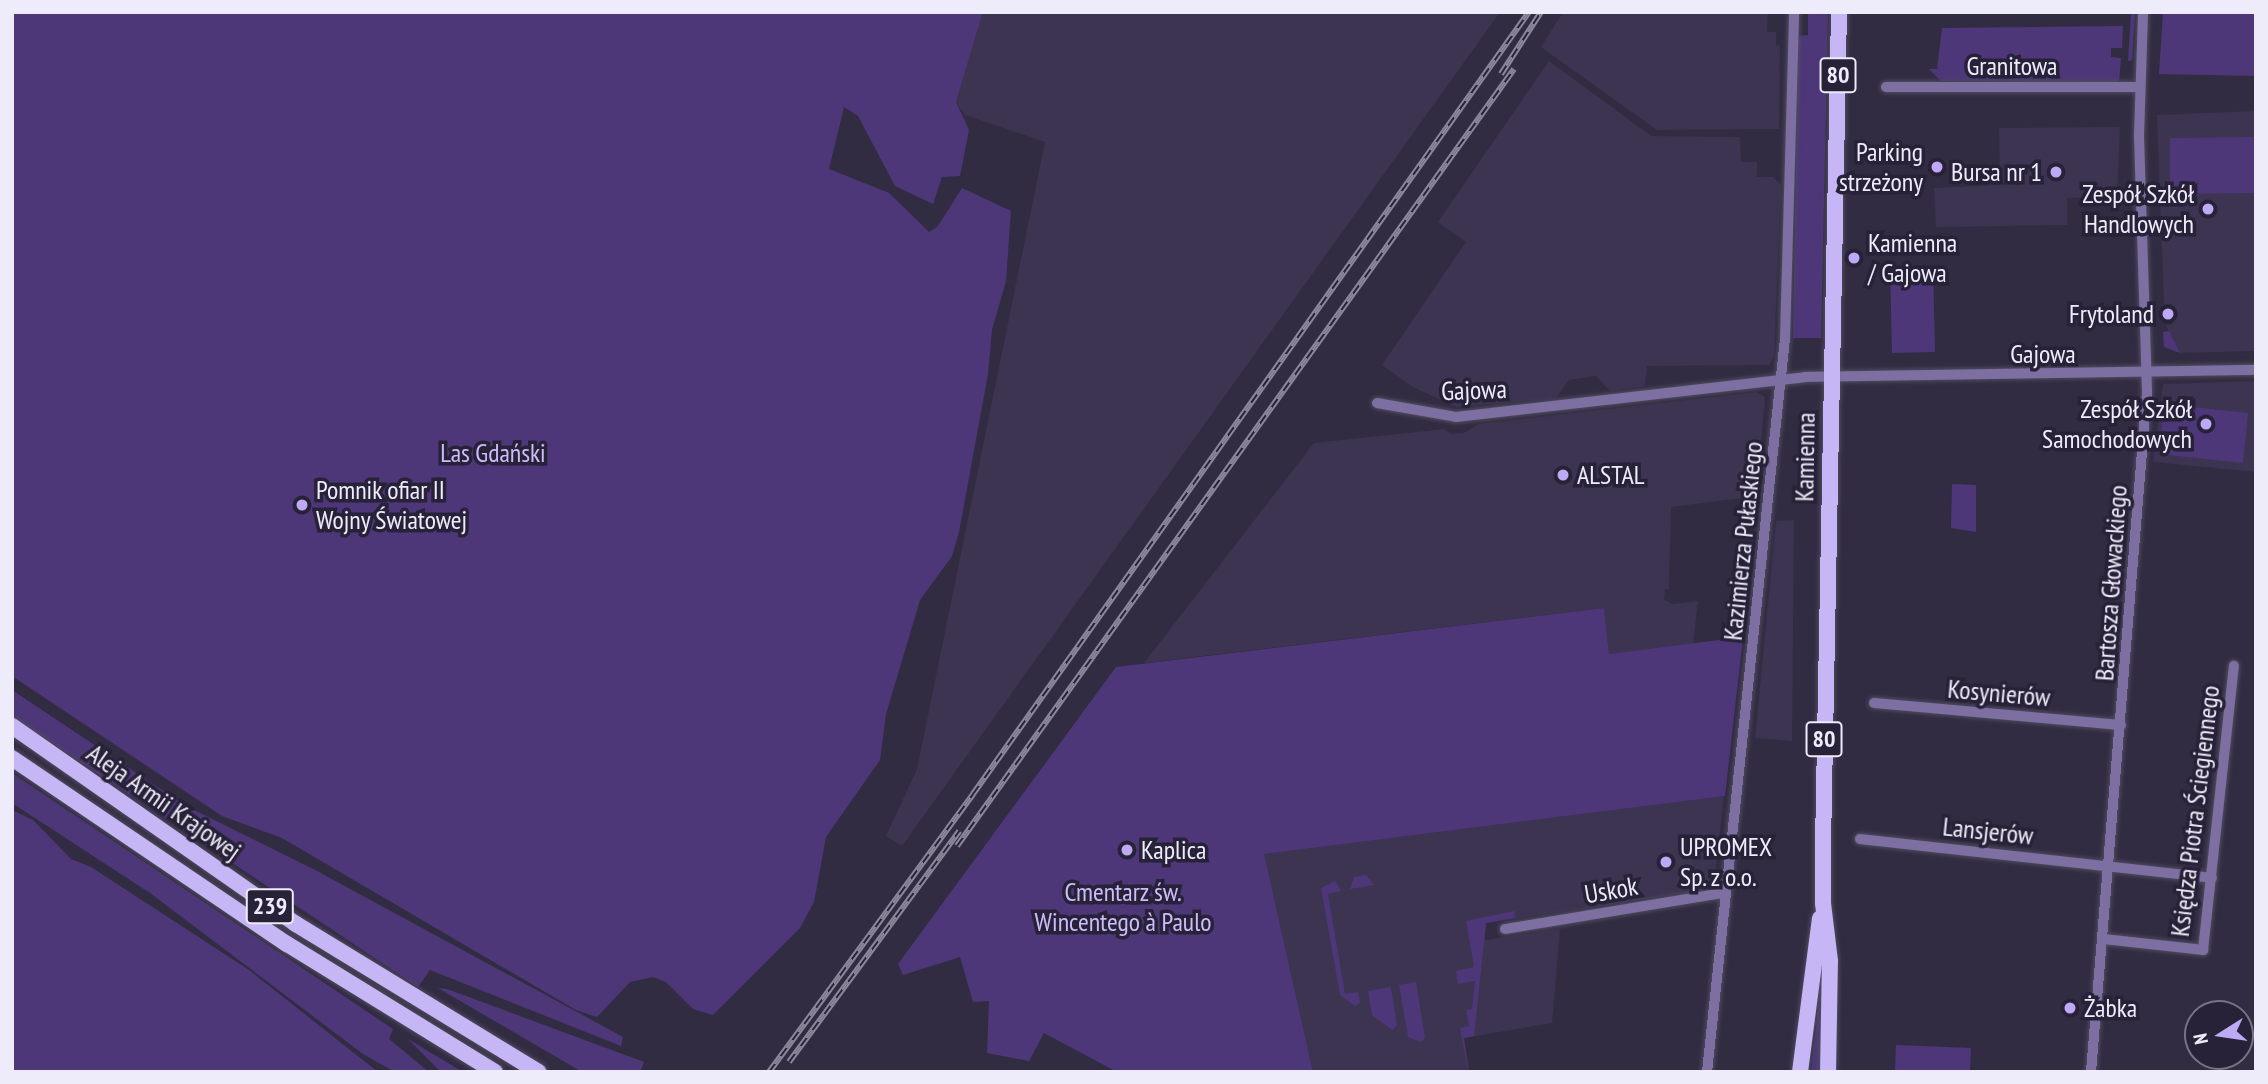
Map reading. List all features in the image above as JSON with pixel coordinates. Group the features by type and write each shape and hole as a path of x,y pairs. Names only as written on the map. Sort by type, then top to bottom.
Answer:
{"main road":[{"name":"Kamienna","path":"1800,1072 1823,904 1830,375 1839,12"},
{"name":"Aleja Armii Krajowej","path":"12,726 296,924 538,1072"},
{"name":"Aleja Armii Krajowej","path":"12,758 287,944 495,1072"},
{"name":"Kamienna","path":"1823,904 1830,961 1828,1072"}],"street":[{"name":"Kazimierza Pułaskiego","path":"1707,1072 1723,893 1782,379 1794,12"},
{"name":"Bartosza Głowackiego","path":"2091,1072 2110,866 2147,373 2138,87 2143,12"},
{"name":"Granitowa","path":"1886,87 2138,87"},
{"name":"Gajowa","path":"1377,403 1456,417 1830,375 2256,370"},
{"name":"Księdza Piotra Ściegiennego","path":"2104,939 2203,950 2234,666"},
{"name":"Kosynierów","path":"1874,704 2121,725"},
{"name":"Lansjerów","path":"1860,839 2212,878"},
{"name":"Uskok","path":"1505,929 1723,893"}],"shaded area":[{"path":"983,12 1500,12 902,846 886,836 917,769 1045,142 965,115 956,102"},
{"path":"1563,12 1768,12 1767,32 1776,32 1776,45 1780,46 1779,129 1657,130 1541,47"},
{"path":"1549,61 1651,136 1740,137 1741,162 1757,162 1757,177 1773,177 1781,185 1774,357 1769,365 1647,366 1645,386 1610,391 1596,376 1569,380 1556,398 1456,407 1413,387 1382,365 1466,242 1438,222"},
{"name":"Zespół Szkół Handlowych","path":"2256,111 2256,351 2180,353 2166,325 2173,324 2172,304 2164,304 2157,115"},
{"path":"2120,127 2117,196 2067,198 2067,225 1936,227 1934,188 2000,185 1999,128"},
{"name":"Zespół Szkół Samochodowych","path":"2256,381 2256,472 2153,462 2163,384"},
{"path":"1757,392 1765,397 1757,496 1671,507 1669,589 1665,589 1664,600 1673,604 1698,601 1693,644 1609,654 1604,608 1144,663 1314,443 1445,429 1450,434 1464,433 1479,424"},
{"path":"1794,520 1792,741 1755,738 1776,521"},
{"path":"1724,796 1715,876 1705,890 1486,923 1485,940 1560,929 1552,1023 1464,1038 1470,1072 1313,1072 1263,854"}],"green space":[{"name":"Las Gdański","path":"12,12 983,12 956,102 969,130 960,176 942,177 933,204 895,186 858,116 844,107 829,169 889,193 929,232 938,226 962,188 1011,211 1006,281 992,330 988,374 959,532 952,556 920,600 886,714 880,760 826,837 814,902 800,928 713,1015 693,1009 666,982 653,977 630,982 597,1017 576,1010 282,838 222,816 12,676"},
{"path":"1808,12 1828,12 1821,338 1793,338 1798,36 1808,35"},
{"path":"2131,12 2135,12 2132,60 2128,61"},
{"path":"2163,12 2256,12 2256,76 2159,74"},
{"path":"2123,26 2122,48 2111,48 2111,57 2121,58 2119,82 1941,81 1929,69 1937,69 1942,28"},
{"path":"2256,137 2256,193 2170,194 2170,138"},
{"path":"1933,266 1935,352 1892,353 1890,267"},
{"path":"2169,331 2180,353 2164,347 2163,332"},
{"path":"2164,404 2248,413 2243,463 2159,454"},
{"path":"1952,484 1976,485 1976,532 1951,528"},
{"name":"Cmentarz św. Wincentego à Paulo","path":"1604,608 1609,654 1743,637 1725,796 1264,854 1313,1072 1117,1072 1044,1033 1029,1061 987,1053 989,1001 973,1002 960,957 903,975 898,964 1116,667"},
{"path":"12,690 186,806 317,871 623,1037 621,1046 430,970 418,987 12,716"},
{"path":"12,773 393,1029 389,1039 429,1072 395,1072 363,1054 150,893 12,803"},
{"path":"12,810 33,820 71,859 91,867 249,970 378,1072 12,1072"},
{"path":"1366,875 1374,885 1350,889 1354,877"},
{"path":"1335,881 1341,891 1328,894 1345,994 1358,992 1360,1003 1355,1006 1340,995 1321,888"},
{"path":"1514,911 1515,918 1486,923 1474,1036 1464,1038 1468,1072 1460,1028 1469,1026 1466,1010 1472,1009 1475,981 1458,984 1456,971 1474,967 1466,921"},
{"path":"1823,942 1823,1072 1811,1072 1817,1018"},
{"path":"1416,982 1425,1038 1421,1042 1408,1037 1399,985"},
{"path":"1391,987 1397,1025 1392,1030 1372,1015 1368,991"},
{"path":"438,988 447,989 644,1062 640,1072 582,1072"},
{"path":"408,1039 463,1072 441,1072"},
{"path":"1896,1045 1971,1048 1970,1072 1895,1072"}],"railway":[{"path":"769,1072 973,794 1529,12"},
{"path":"1501,74 1541,12"},
{"path":"957,846 1514,69"},
{"path":"789,1062 959,831"}],"place":[{"name":"Parking strzeżony","path":"1937,167"},
{"name":"Bursa nr 1","path":"2056,172"},
{"name":"Zespół Szkół Handlowych","path":"2208,209"},
{"name":"Kamienna / Gajowa","path":"1854,258"},
{"name":"Frytoland","path":"2168,314"},
{"name":"Zespół Szkół Samochodowych","path":"2206,424"},
{"name":"ALSTAL","path":"1563,475"},
{"name":"Pomnik ofiar II Wojny Światowej","path":"302,505"},
{"name":"Kaplica","path":"1127,850"},
{"name":"UPROMEX Sp. z o.o.","path":"1666,862"},
{"name":"Żabka","path":"2070,1008"}]}
